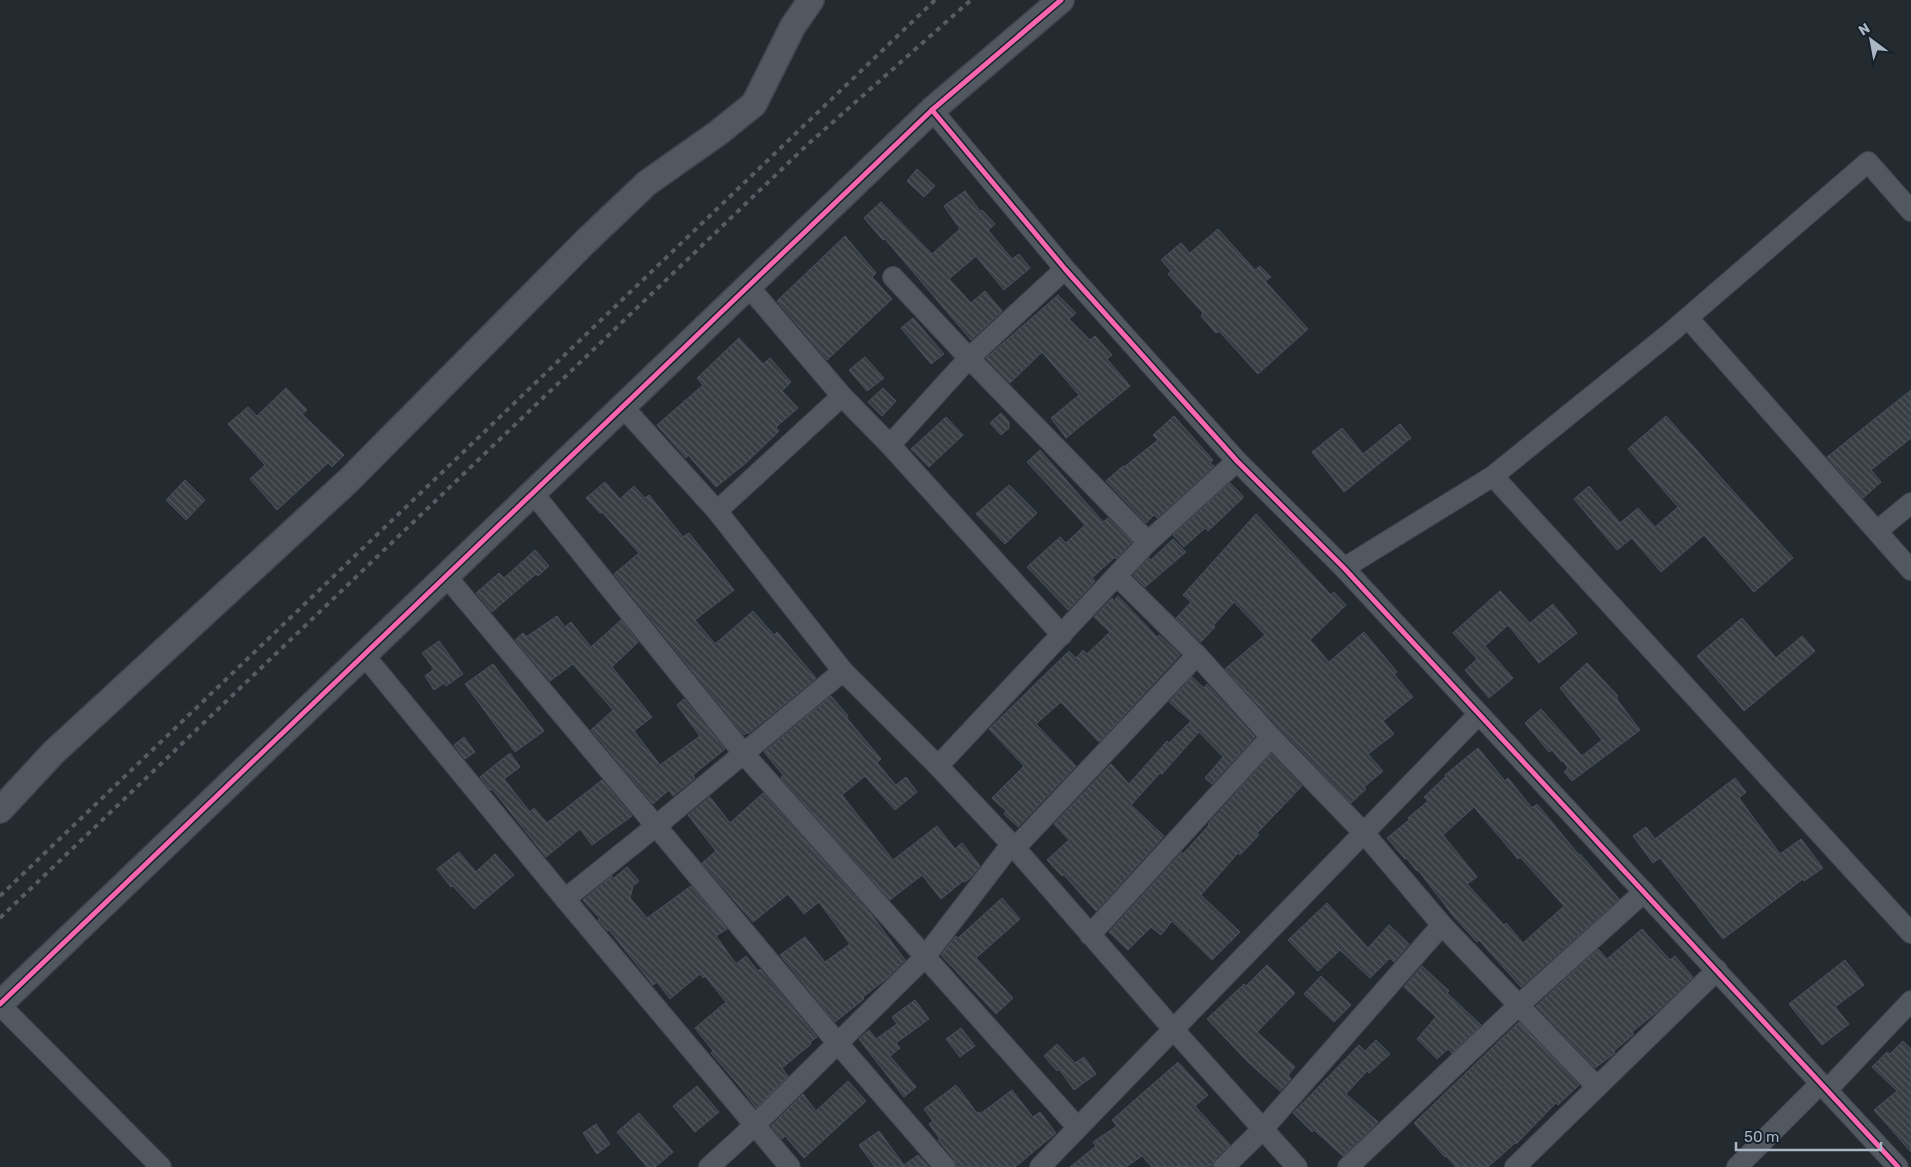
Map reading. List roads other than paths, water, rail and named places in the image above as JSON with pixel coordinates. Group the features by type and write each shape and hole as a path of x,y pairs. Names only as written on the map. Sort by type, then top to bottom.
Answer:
{"street":[{"path":"0,810 54,752 348,481 633,196 647,183 718,133 754,104 793,26 812,0"},
{"path":"161,1167 0,1005 932,110 1061,0"},
{"path":"932,110 1065,269 1237,461 1344,568 1898,1167"},
{"path":"1344,568 1493,476 1688,318 1868,162 1911,210"},
{"path":"890,445 969,358 1065,269"},
{"path":"893,277 1148,542"},
{"path":"749,286 842,396 890,445 1062,636"},
{"path":"1688,318 1911,570"},
{"path":"717,511 842,396"},
{"path":"623,407 717,511 843,671 938,766 1015,848 1173,1029 1297,1167"},
{"path":"938,766 1062,636 1148,542 1237,461"},
{"path":"1493,476 1911,933"},
{"path":"533,493 744,754 924,958 1078,1128"},
{"path":"1877,531 1911,503"},
{"path":"446,576 838,1043 946,1167"},
{"path":"1117,576 1197,655 1271,737 1364,833 1442,925 1596,1087"},
{"path":"364,655 565,899 790,1167"},
{"path":"709,1167 755,1125 924,958 1007,850 1015,848 1197,655"},
{"path":"565,899 843,671"},
{"path":"1040,1167 1479,714"},
{"path":"1090,935 1271,737"},
{"path":"1348,1167 1519,1005 1644,892"},
{"path":"1224,1167 1263,1128 1442,925"},
{"path":"1515,1167 1717,970"},
{"path":"1820,1084 1827,1090 1911,1001"},
{"path":"1737,1167 1820,1084"}],"railway":[{"path":"0,896 935,0"},
{"path":"0,918 807,145 971,0"}]}
